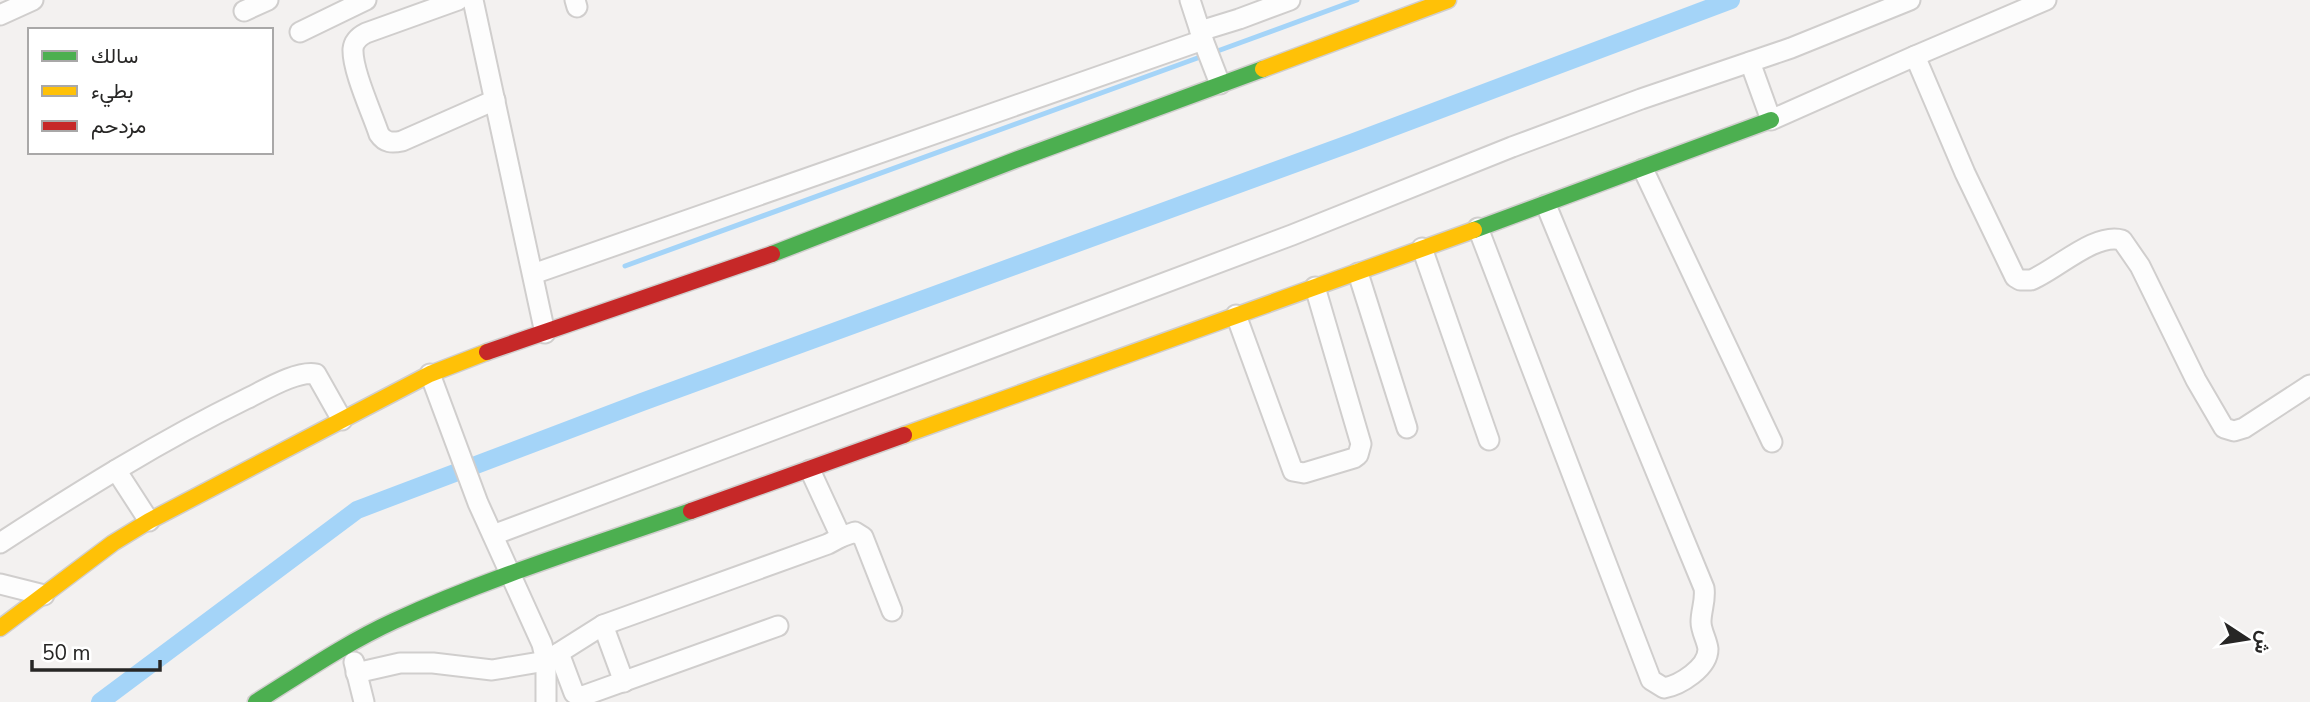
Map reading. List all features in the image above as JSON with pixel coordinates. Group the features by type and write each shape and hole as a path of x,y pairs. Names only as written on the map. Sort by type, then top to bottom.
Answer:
{"street":[{"path":"0,15 33,0"},
{"path":"244,11 268,0"},
{"path":"300,32 366,0"},
{"path":"458,0 366,33 355,42 354,57 359,78 379,134 388,142 402,141 495,100"},
{"path":"473,0 545,333"},
{"path":"1190,0 1220,84"},
{"path":"533,274 1201,36 1290,0"},
{"path":"0,628 8,613 44,595 113,543 149,521 430,374 796,246 1018,159 1448,0"},
{"path":"493,535 1279,240 1512,147 1863,20 1910,0"},
{"path":"267,698 349,645 394,621 509,574 810,470 1643,169 1771,120 2046,0"},
{"path":"1915,56 1969,183 2015,277 2031,280 2092,246 2111,239 2122,240 2140,266 2196,380 2224,428 2234,431 2244,428 2310,385"},
{"path":"1750,61 1771,120"},
{"path":"1643,169 1772,442"},
{"path":"1478,228 1651,680 1664,688 1672,686 1693,674 1708,652 1701,623 1706,596 1704,588 1546,205"},
{"path":"1422,248 1489,440"},
{"path":"1357,273 1407,428"},
{"path":"1236,315 1293,471 1304,473 1354,458 1358,455 1361,444 1315,287"},
{"path":"0,543 116,470 217,413 302,374 316,374 342,420"},
{"path":"430,374 478,503 509,574 542,644 577,696 585,696 778,626"},
{"path":"116,470 149,521"},
{"path":"810,470 841,537"},
{"path":"356,673 400,663 433,663 492,670 552,657 603,625 855,532 863,537 892,611"},
{"path":"0,584 44,595"},
{"path":"603,625 624,682"},
{"path":"349,645 364,702"},
{"path":"546,702 552,657"}],"waterway":[{"path":"1212,53 1357,0"},
{"path":"100,702 357,510 1731,0"},
{"path":"625,266 1203,56"}],"traffic: fast":[{"path":"772,254 1018,159 1263,69"},
{"path":"1474,230 1771,120"},
{"path":"256,702 359,639 430,605 691,511"}],"traffic: slow":[{"path":"1263,69 1448,0"},
{"path":"904,435 1474,230"},
{"path":"0,628 113,543 149,521 430,374 487,352"}],"traffic: jam":[{"path":"487,352 772,254"},
{"path":"691,511 904,435"}]}
